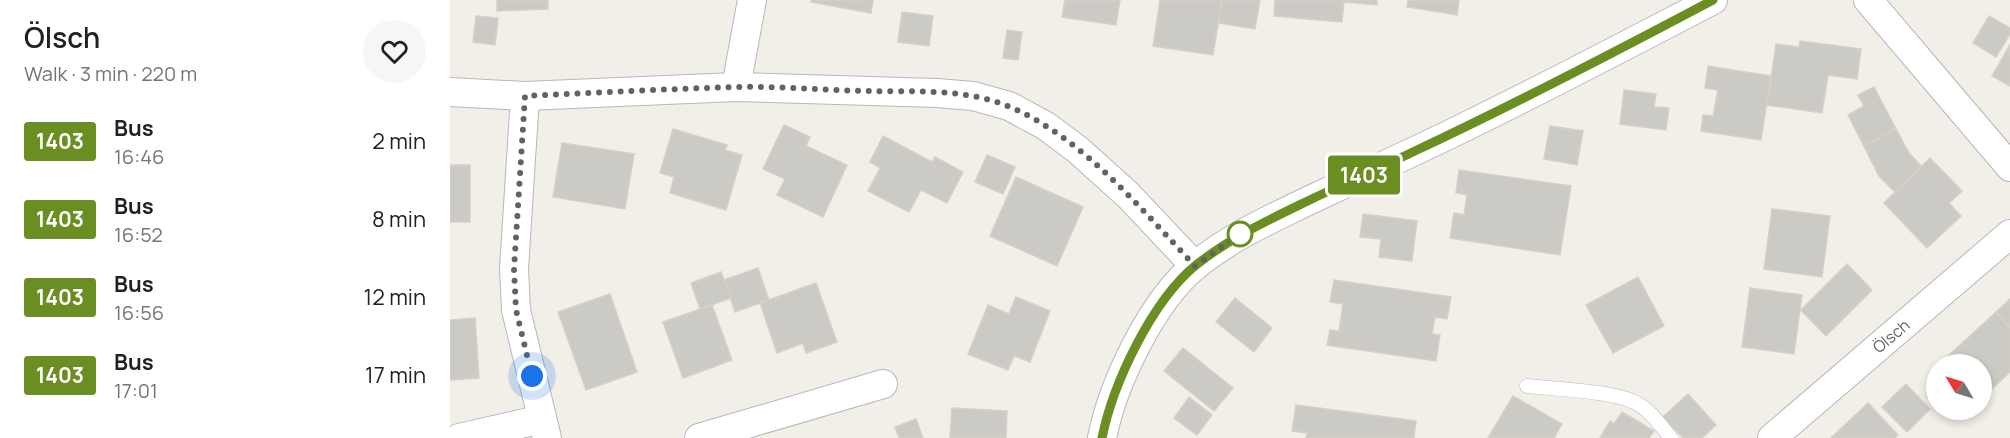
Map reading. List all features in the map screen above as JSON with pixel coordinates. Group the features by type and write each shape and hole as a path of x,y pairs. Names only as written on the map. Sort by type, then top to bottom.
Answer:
{"street":[{"path":"736,87 752,0"},
{"path":"1102,438 1106,419 1135,345 1167,295 1195,266 1241,233 1558,81 1713,0"},
{"path":"1868,0 2010,167"},
{"path":"450,92 525,96 736,87 974,96 1009,106 1046,126 1078,150 1128,195 1195,266"},
{"path":"459,438 544,429 516,310 514,269 525,96"},
{"name":"Ölsch","path":"1772,438 2010,234"},
{"path":"699,438 883,384"}],"lane":[{"path":"1527,386 1623,397 1639,404 1652,415 1671,438"}],"building":[{"path":"497,0 548,0 548,9 497,11"},
{"path":"812,0 873,0 871,13 811,2"},
{"path":"1065,0 1120,0 1116,25 1062,17"},
{"path":"1160,0 1222,0 1213,55 1153,46"},
{"path":"1222,0 1260,0 1255,29 1218,23"},
{"path":"1275,0 1344,0 1342,22 1274,16"},
{"path":"1344,0 1377,0 1377,5 1344,2"},
{"path":"1408,0 1459,0 1457,15 1407,7"},
{"path":"902,12 933,16 929,46 898,42"},
{"path":"476,16 498,18 495,45 473,42"},
{"path":"1989,16 2010,28 2010,34 1996,57 1973,43"},
{"path":"1007,30 1022,32 1018,60 1003,58"},
{"path":"1800,41 1861,49 1857,79 1828,75 1822,113 1767,105 1776,44 1799,47"},
{"path":"2010,45 2010,86 1992,76"},
{"path":"1708,66 1771,76 1761,140 1701,131 1703,115 1713,116 1718,90 1705,88"},
{"path":"1874,87 1896,129 1864,146 1848,115 1864,106 1858,95"},
{"path":"1624,90 1656,94 1654,107 1669,108 1666,130 1620,124"},
{"path":"784,125 810,137 806,146 847,165 823,217 777,195 785,179 763,169"},
{"path":"1550,126 1583,131 1577,165 1544,159"},
{"path":"673,129 727,145 725,150 742,155 726,210 670,193 674,177 660,173"},
{"path":"1896,129 1909,153 1922,167 1895,192 1879,176 1864,146"},
{"path":"883,136 932,162 935,157 963,172 947,203 921,190 909,212 868,191 880,168 870,162"},
{"path":"562,143 634,154 625,209 553,197"},
{"path":"987,155 1015,167 1003,194 975,182"},
{"path":"1930,158 1962,191 1949,203 1961,216 1927,248 1884,203"},
{"path":"450,165 470,165 470,222 450,222"},
{"path":"1459,170 1571,186 1560,255 1450,238 1454,213 1464,215 1467,195 1456,193"},
{"path":"1016,177 1083,207 1057,266 990,236"},
{"path":"1772,209 1830,216 1822,277 1764,269"},
{"path":"1363,214 1417,221 1412,261 1379,257 1381,239 1360,237"},
{"path":"1847,264 1872,290 1826,336 1801,310"},
{"path":"758,268 769,300 735,312 724,280"},
{"path":"721,272 731,298 700,309 691,283"},
{"path":"1638,277 1664,326 1613,353 1586,305"},
{"path":"1334,280 1451,297 1447,319 1435,317 1432,334 1440,335 1436,361 1327,345 1330,330 1339,331 1343,304 1330,302"},
{"path":"816,283 837,342 806,353 803,343 777,353 760,303"},
{"path":"1750,288 1802,295 1794,354 1742,347"},
{"path":"610,294 637,372 586,390 558,312"},
{"path":"1016,297 1050,311 1030,362 1014,356 1008,370 968,354 988,305 1009,314"},
{"path":"1235,298 1272,328 1254,352 1216,322"},
{"path":"2010,299 2010,328 1996,312"},
{"path":"712,305 732,360 683,378 663,322"},
{"path":"1996,312 2010,328 2010,372 1992,389 1992,354 1950,354"},
{"path":"475,318 479,378 450,380 450,320"},
{"path":"1183,348 1233,388 1214,411 1164,371"},
{"path":"1906,384 1926,405 1926,413 1907,432 1882,407"},
{"path":"1688,394 1716,425 1702,438 1683,438 1663,417"},
{"path":"1513,396 1562,424 1554,438 1488,438"},
{"path":"1189,397 1212,415 1197,435 1174,418"},
{"path":"1868,403 1898,435 1895,438 1831,438"},
{"path":"1296,405 1416,421 1414,438 1306,438 1307,433 1292,431"},
{"path":"952,408 1007,411 1006,438 950,438"},
{"path":"1622,412 1654,431 1649,438 1600,438 1610,421 1614,424"},
{"path":"916,419 923,438 899,438 895,427"}],"bus line":[{"name":"1403","path":"1102,438 1106,419 1135,345 1167,295 1195,266 1241,233 1568,76 1713,0"}],"route":[{"path":"532,376 516,310 514,269 525,96 736,87 974,96 1009,106 1046,126 1078,150 1128,195 1195,266 1240,234"}]}
